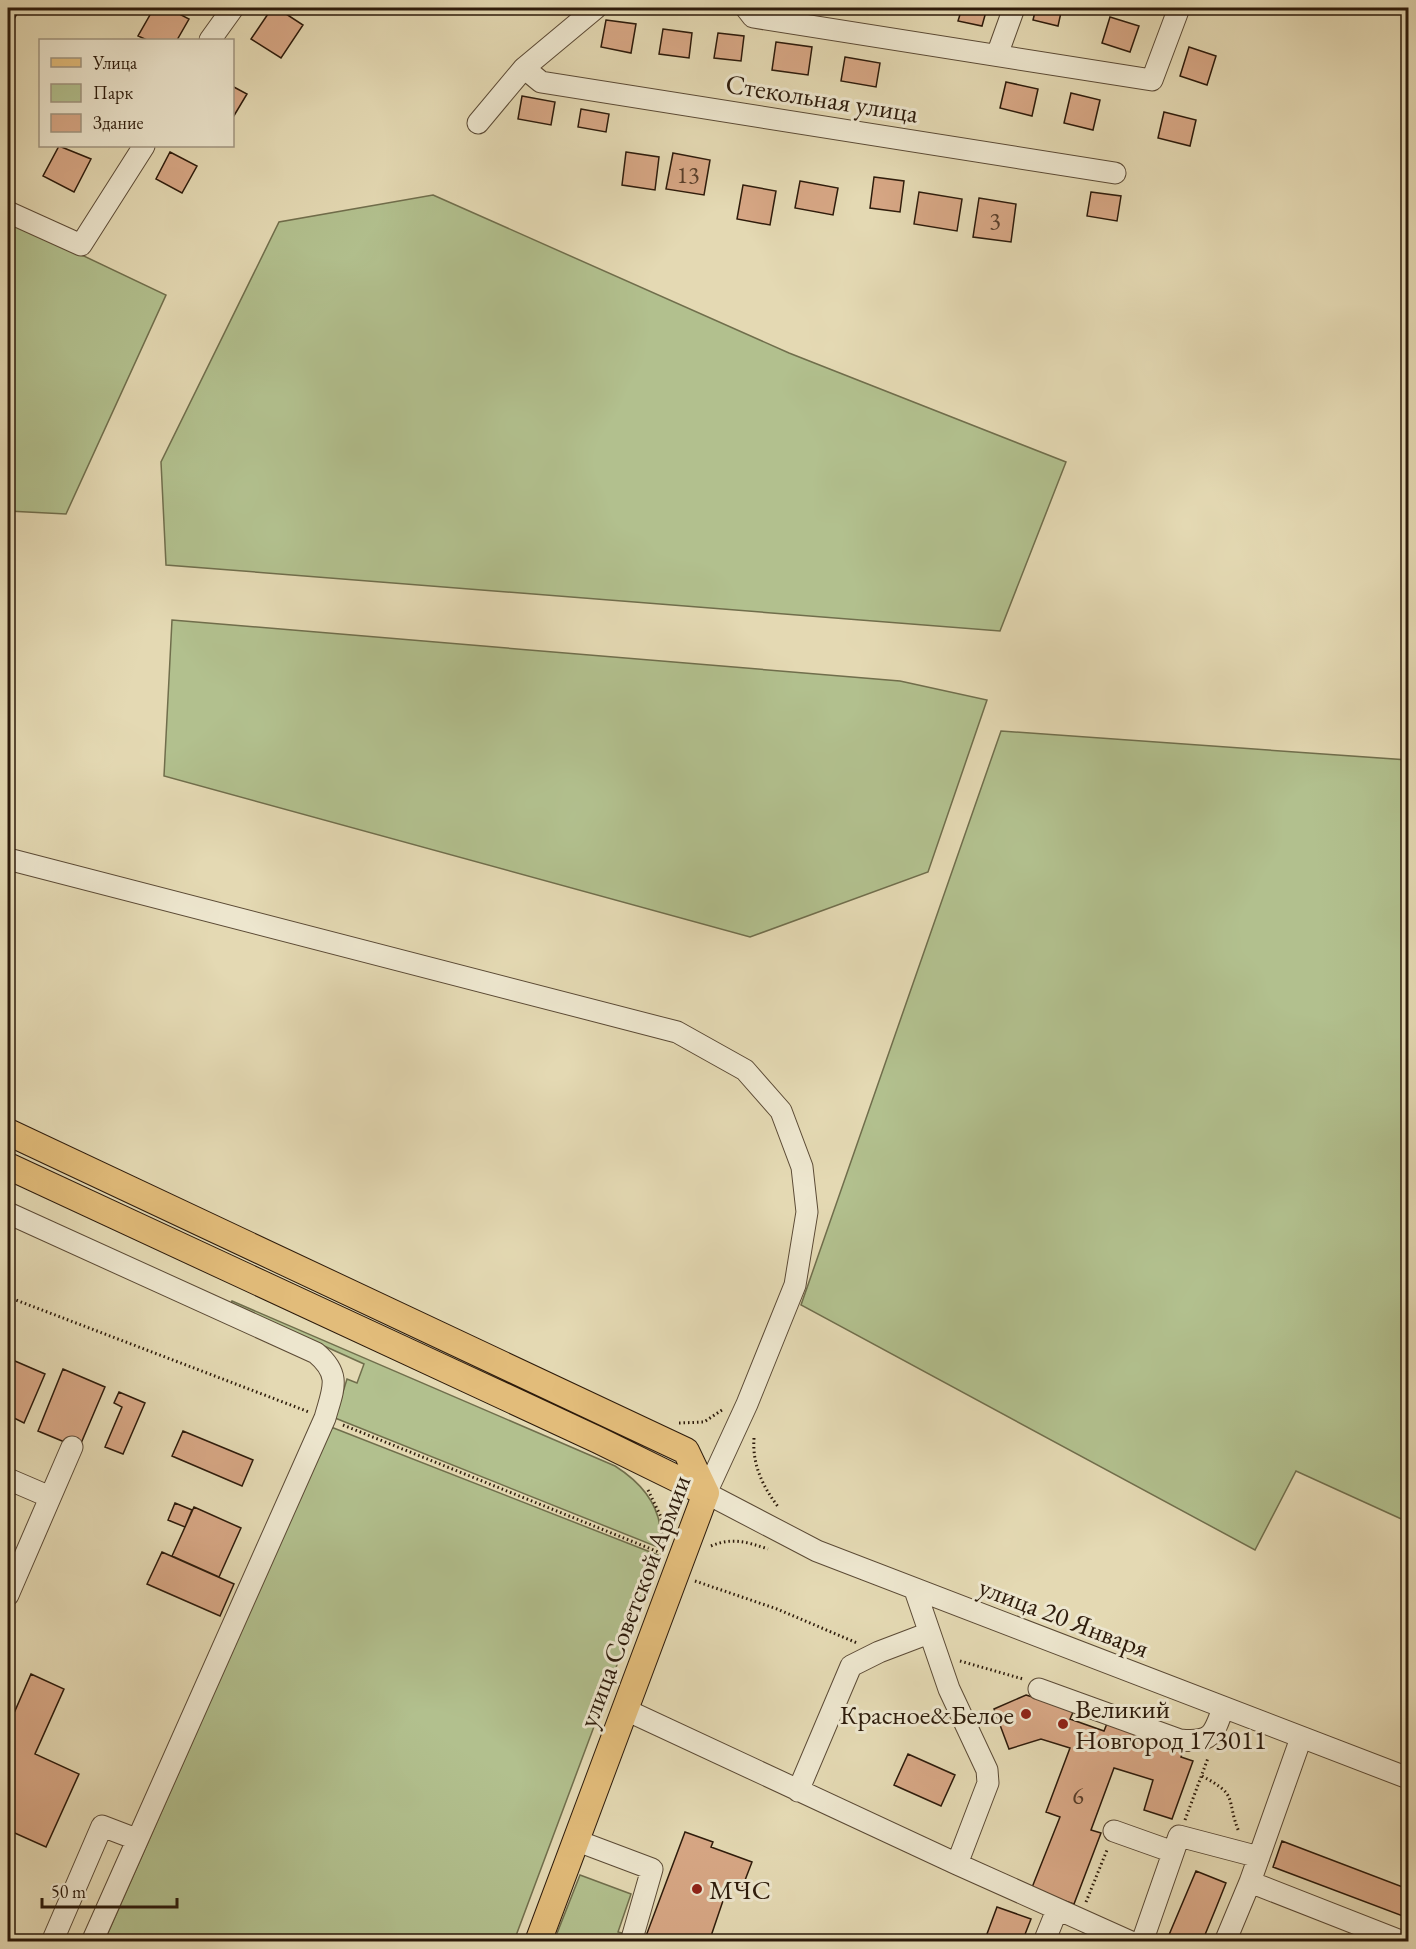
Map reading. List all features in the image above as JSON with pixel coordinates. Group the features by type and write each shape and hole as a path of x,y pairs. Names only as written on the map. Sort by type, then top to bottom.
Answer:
{"main road":[{"path":"8,1132 686,1451 706,1493"},
{"path":"8,1166 598,1440 706,1493"},
{"name":"улица Советской Армии","path":"538,1941 624,1709 682,1582 706,1493"}],"street":[{"path":"211,39 233,8"},
{"path":"478,123 524,68 596,8"},
{"path":"746,8 753,17 1152,80 1179,8"},
{"path":"997,55 1014,8"},
{"name":"Стекольная улица","path":"524,68 541,82 1115,173"},
{"path":"10,219 81,245 143,147"},
{"name":"улица Советской Армии","path":"8,859 677,1032 745,1070 781,1111 802,1167 807,1212 795,1285 747,1404 706,1493"},
{"path":"8,1213 316,1353 327,1363 334,1374 334,1386 325,1418 92,1941"},
{"path":"8,1595 72,1447"},
{"path":"8,1479 50,1497"},
{"name":"улица 20 Января","path":"706,1493 817,1551 1408,1778"},
{"path":"915,1590 949,1689 987,1770 988,1783 957,1864"},
{"path":"798,1791 851,1666 879,1652 929,1633"},
{"path":"1040,1689 1180,1740 1205,1739 1215,1732 1222,1708"},
{"path":"624,1709 1057,1910 1131,1941"},
{"path":"1225,1941 1250,1882 1301,1738"},
{"path":"52,1941 102,1826 136,1839"},
{"path":"1114,1831 1176,1844 1259,1857"},
{"path":"575,1840 652,1869 631,1941"},
{"path":"1142,1941 1176,1844"},
{"path":"1250,1882 1403,1941"},
{"path":"1044,1941 1057,1910"}],"path":[{"path":"8,1297 325,1418 662,1553"},
{"path":"644,1486 661,1517 664,1534 658,1579 682,1582 777,1609 879,1652"},
{"path":"937,1655 1029,1681 1040,1689"},
{"path":"1176,1844 1209,1756 1205,1739"},
{"path":"1202,1776 1224,1788 1230,1795 1233,1816 1244,1843 1259,1857"},
{"path":"1079,1920 1114,1831"}],"green space":[{"path":"433,195 789,353 1066,462 1000,631 166,565 161,462 279,222"},
{"path":"8,220 166,295 66,514 8,511"},
{"path":"172,620 900,681 987,700 928,872 750,937 164,776"},
{"path":"1001,731 1408,760 1408,1522 1296,1471 1255,1550 801,1305"},
{"path":"232,1301 615,1466 626,1473 651,1500 659,1522 660,1548 335,1418 347,1379 357,1383 364,1364 231,1304"},
{"path":"331,1427 658,1555 514,1941 104,1942"},
{"path":"580,1875 631,1894 618,1932 622,1933 619,1941 554,1941"}],"building":[{"path":"8,8 20,8 13,21 8,17"},
{"path":"154,8 168,8 189,19 178,39 145,39 138,36"},
{"path":"272,8 277,8 303,25 281,58 251,39"},
{"path":"962,8 987,8 982,26 958,21"},
{"path":"1036,8 1062,8 1058,26 1033,20"},
{"path":"1110,17 1139,26 1130,52 1102,43"},
{"path":"606,20 636,24 631,53 601,47"},
{"path":"663,29 692,33 689,58 659,54"},
{"path":"718,33 744,36 741,61 714,58"},
{"path":"776,42 812,47 808,75 772,70"},
{"path":"1189,47 1216,56 1207,85 1180,76"},
{"path":"845,57 880,63 876,87 841,81"},
{"path":"1006,82 1038,89 1032,116 1000,108"},
{"path":"234,87 247,94 234,116"},
{"path":"1071,93 1100,100 1093,130 1064,123"},
{"path":"522,96 555,102 551,125 518,119"},
{"path":"581,109 609,114 606,132 578,127"},
{"path":"1164,112 1196,120 1190,146 1158,138"},
{"path":"58,147 91,159 74,192 43,176"},
{"path":"170,152 197,166 182,193 156,179"},
{"path":"626,152 659,157 655,190 622,185"},
{"path":"673,153 710,160 704,195 666,189"},
{"path":"874,177 904,181 900,212 870,208"},
{"path":"800,181 838,188 833,215 795,208"},
{"path":"743,185 776,191 770,225 737,219"},
{"path":"919,192 962,199 957,231 914,224"},
{"path":"1091,192 1121,196 1117,221 1087,216"},
{"path":"979,198 1016,204 1011,242 973,237"},
{"path":"8,1358 45,1374 24,1423 8,1415"},
{"path":"63,1369 105,1387 79,1448 38,1431"},
{"path":"119,1392 145,1403 123,1454 105,1447 122,1407 114,1403"},
{"path":"183,1431 253,1460 242,1486 172,1456"},
{"path":"175,1503 192,1510 185,1527 168,1520"},
{"path":"194,1507 241,1528 219,1577 172,1556"},
{"path":"162,1552 234,1584 220,1616 147,1584"},
{"path":"31,1674 64,1689 35,1754 79,1774 46,1847 8,1830 8,1727"},
{"path":"1026,1695 1074,1710 1070,1719 1104,1731 1108,1721 1184,1748 1181,1757 1193,1761 1172,1819 1144,1810 1153,1780 1114,1768 1091,1830 1101,1833 1074,1904 1031,1890 1060,1817 1046,1812 1070,1748 1041,1739 1009,1749 994,1709"},
{"path":"908,1754 955,1775 941,1806 894,1785"},
{"path":"685,1832 713,1842 711,1847 752,1862 742,1888 729,1883 709,1942 660,1942 646,1936"},
{"path":"1282,1841 1408,1889 1408,1918 1273,1867"},
{"path":"1196,1871 1226,1883 1202,1942 1166,1942"},
{"path":"997,1907 1031,1919 1022,1942 984,1942"}],"place":[{"name":"Красное&Белое","path":"1026,1714"},
{"name":"Великий Новгород 173011","path":"1063,1724"},
{"name":"МЧС","path":"697,1889"}]}
